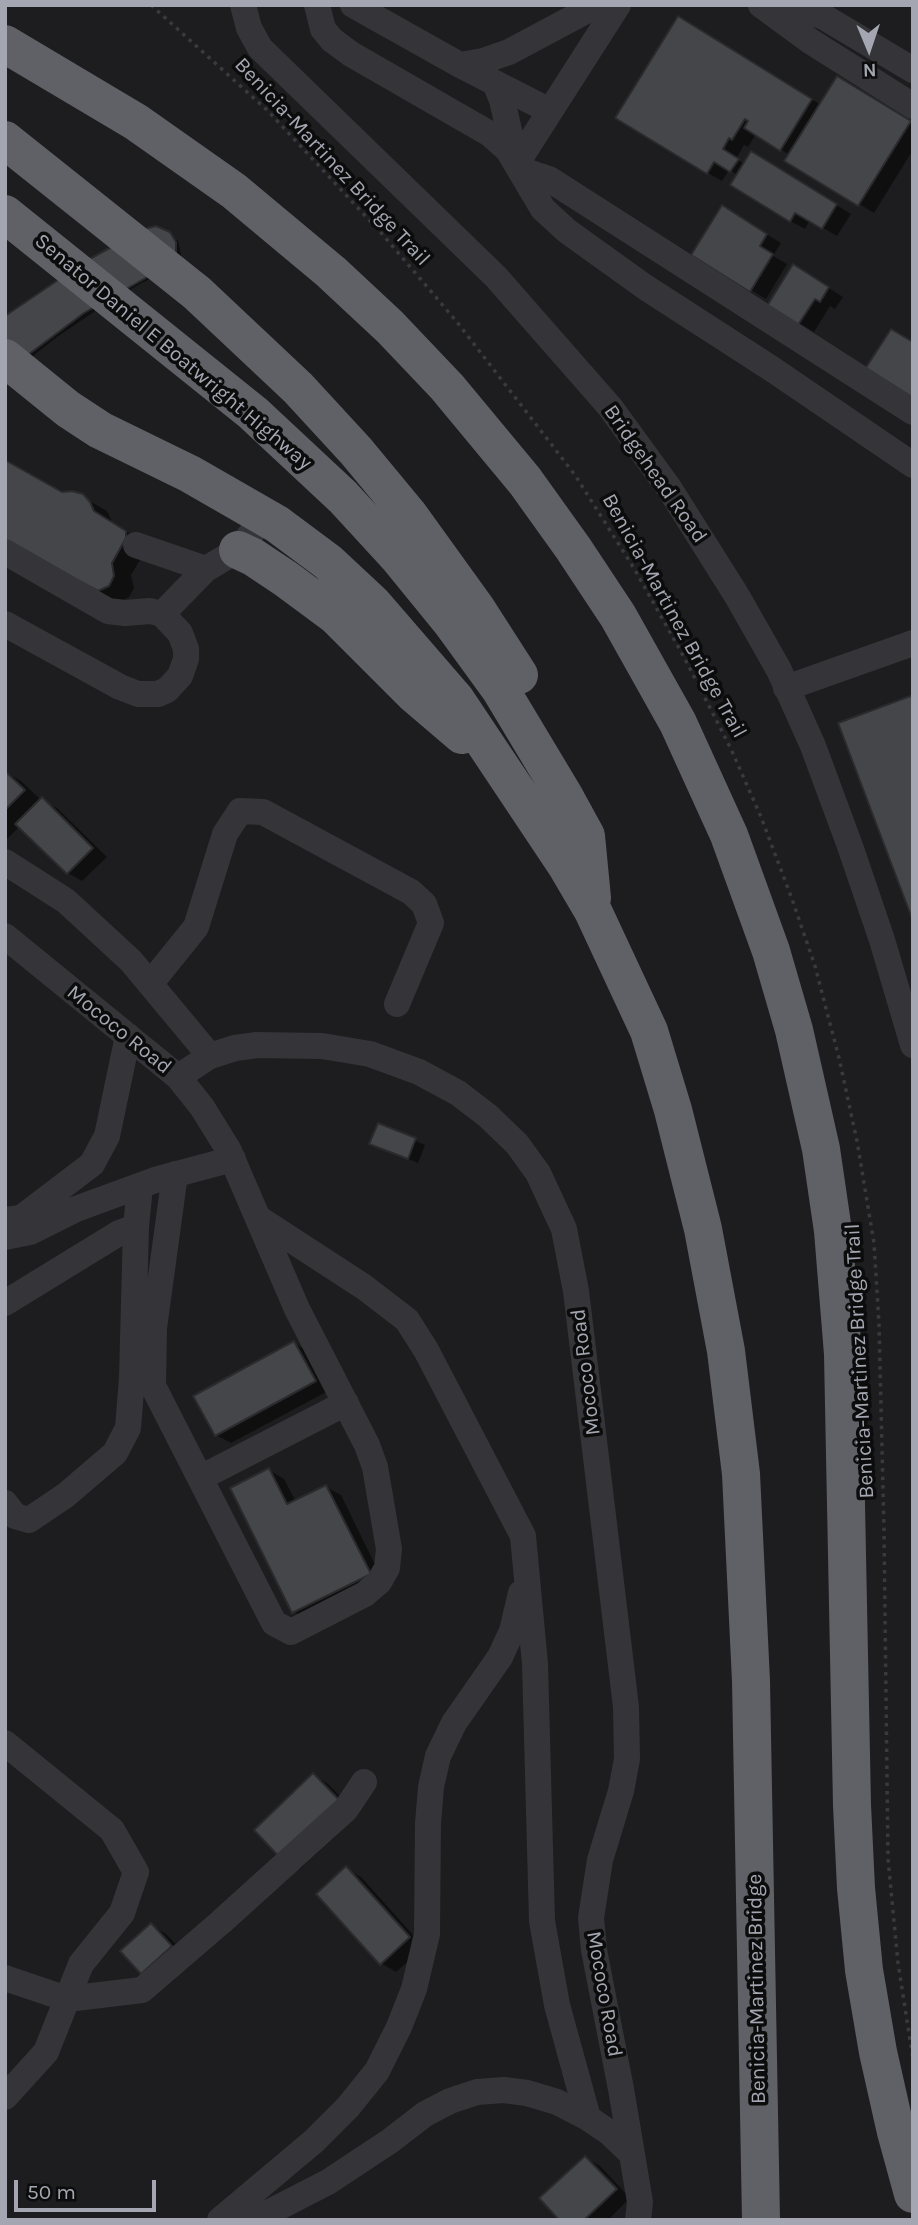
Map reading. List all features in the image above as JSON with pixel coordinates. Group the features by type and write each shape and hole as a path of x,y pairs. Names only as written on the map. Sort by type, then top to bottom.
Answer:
{"highway":[{"path":"5,44 136,122 234,191 331,272 390,327 447,387 525,481 603,593 678,723 724,822 767,938 794,1030 821,1149 833,1231 843,1354 856,1888 864,1970 878,2052 913,2194"},
{"name":"Senator Daniel E Boatwright Highway","path":"5,139 216,309 298,388 365,461 444,562 493,633 528,691 553,738 563,794"},
{"name":"Senator Daniel E Boatwright Highway","path":"5,214 285,440 344,497 399,558 468,645 528,734 563,794 586,836 593,911"},
{"name":"Senator Daniel E Boatwright Highway","path":"5,358 68,409 100,430 190,474 265,516 328,562 388,618 456,700 566,865 593,911 649,1031 695,1190"},
{"path":"238,550 253,556 336,616 414,694 505,772"},
{"name":"Benicia-Martinez Bridge","path":"695,1190 724,1338 740,1461 748,1585 761,2220"}],"street":[{"name":"Bridgehead Road","path":"243,5 248,29 260,48 496,277 610,407 668,488 737,596 786,688 813,746 904,983 913,1045"},
{"path":"317,5 323,29 332,40 351,54 490,134 508,150 543,209 586,245 913,465"},
{"path":"354,5 460,65 550,111"},
{"path":"460,65 509,52 597,5"},
{"path":"519,167 550,111 618,5"},
{"path":"761,5 810,41 913,106"},
{"path":"792,5 824,17 913,70"},
{"path":"495,83 519,167"},
{"path":"519,167 549,179 913,412"},
{"path":"162,614 205,569 238,550 265,516"},
{"path":"136,545 205,569"},
{"path":"5,552 108,611 150,611 162,614 180,633 186,649 186,659 174,684 158,694 148,695 120,687 5,624"},
{"path":"786,688 913,643"},
{"path":"150,984 197,927 225,834 240,811 263,812 411,892 424,904 431,923 397,1004"},
{"path":"5,862 66,901 131,961 210,1056"},
{"name":"Mococo Road","path":"5,936 178,1077 210,1056 257,1045 276,1043 322,1046 370,1054 419,1072 458,1093 488,1116 517,1144 538,1173 564,1228 576,1291 629,1733 628,1759 600,1860 592,1918 594,1950 632,2154 639,2211"},
{"path":"5,1220 21,1218 92,1164 107,1136 128,1037"},
{"path":"175,1174 153,1328 153,1386 274,1623 291,1632 365,1594 379,1582 387,1568 389,1549 375,1467 367,1445 297,1309 233,1159 202,1107 178,1077"},
{"path":"5,1237 30,1233 76,1209 175,1174 233,1159"},
{"path":"5,1503 15,1516 29,1520 66,1494 115,1453 128,1427 140,1186"},
{"path":"258,1218 364,1287 407,1320 426,1350 523,1536 534,1664 542,1921 557,2005 588,2118"},
{"path":"5,1303 119,1233 136,1227"},
{"path":"200,1478 346,1403"},
{"path":"220,2220 314,2141 348,2108 377,2071 399,2027 414,1989 426,1934 428,1823 431,1787 438,1756 454,1723 500,1657 512,1631 527,1567"},
{"path":"5,1743 112,1830 136,1872 122,1913 81,1964 46,2052 5,2097"},
{"path":"5,1978 67,1999 142,1990 346,1808 364,1782"},
{"path":"254,2220 328,2182 390,2141 425,2113 477,2092 504,2090 527,2093 556,2102 588,2118 632,2154"}],"path":[{"name":"Benicia-Martinez Bridge Trail","path":"151,5 268,111 383,235 466,332 575,475 635,570 725,738 761,817 792,899 815,965 839,1058 857,1141 874,1243 879,1324 884,1530 888,1859 898,1963 913,2059"}],"shaded area":[{"path":"5,5 913,5 913,2220 5,2220"}],"building":[{"path":"678,16 812,99 780,151 744,128 748,121 745,119 723,149 739,159 730,172 714,162 707,174 615,118"},
{"path":"837,76 911,121 858,206 784,161"},
{"path":"751,151 837,204 822,229 795,213 790,222 730,185"},
{"path":"722,205 767,234 760,246 773,254 750,292 691,255"},
{"path":"156,226 170,232 176,242 176,256 165,267 84,313 5,372 5,316 86,261 144,229"},
{"path":"793,264 829,287 820,302 815,299 798,325 767,306"},
{"path":"891,329 913,342 913,398 865,369"},
{"path":"5,460 62,492 83,494 94,511 126,531 126,538 112,563 114,576 109,586 98,591 5,542"},
{"path":"913,695 913,921 838,723"},
{"path":"5,771 25,790 5,810"},
{"path":"42,797 93,848 67,874 15,824"},
{"path":"378,1123 416,1138 408,1159 369,1144"},
{"path":"294,1341 316,1381 215,1436 193,1396"},
{"path":"269,1468 287,1504 326,1485 371,1574 292,1613 230,1488"},
{"path":"313,1773 344,1805 284,1862 254,1830"},
{"path":"346,1866 410,1937 380,1965 316,1894"},
{"path":"151,1923 172,1946 141,1974 120,1951"},
{"path":"585,2156 617,2189 584,2220 559,2220 539,2198"}]}
